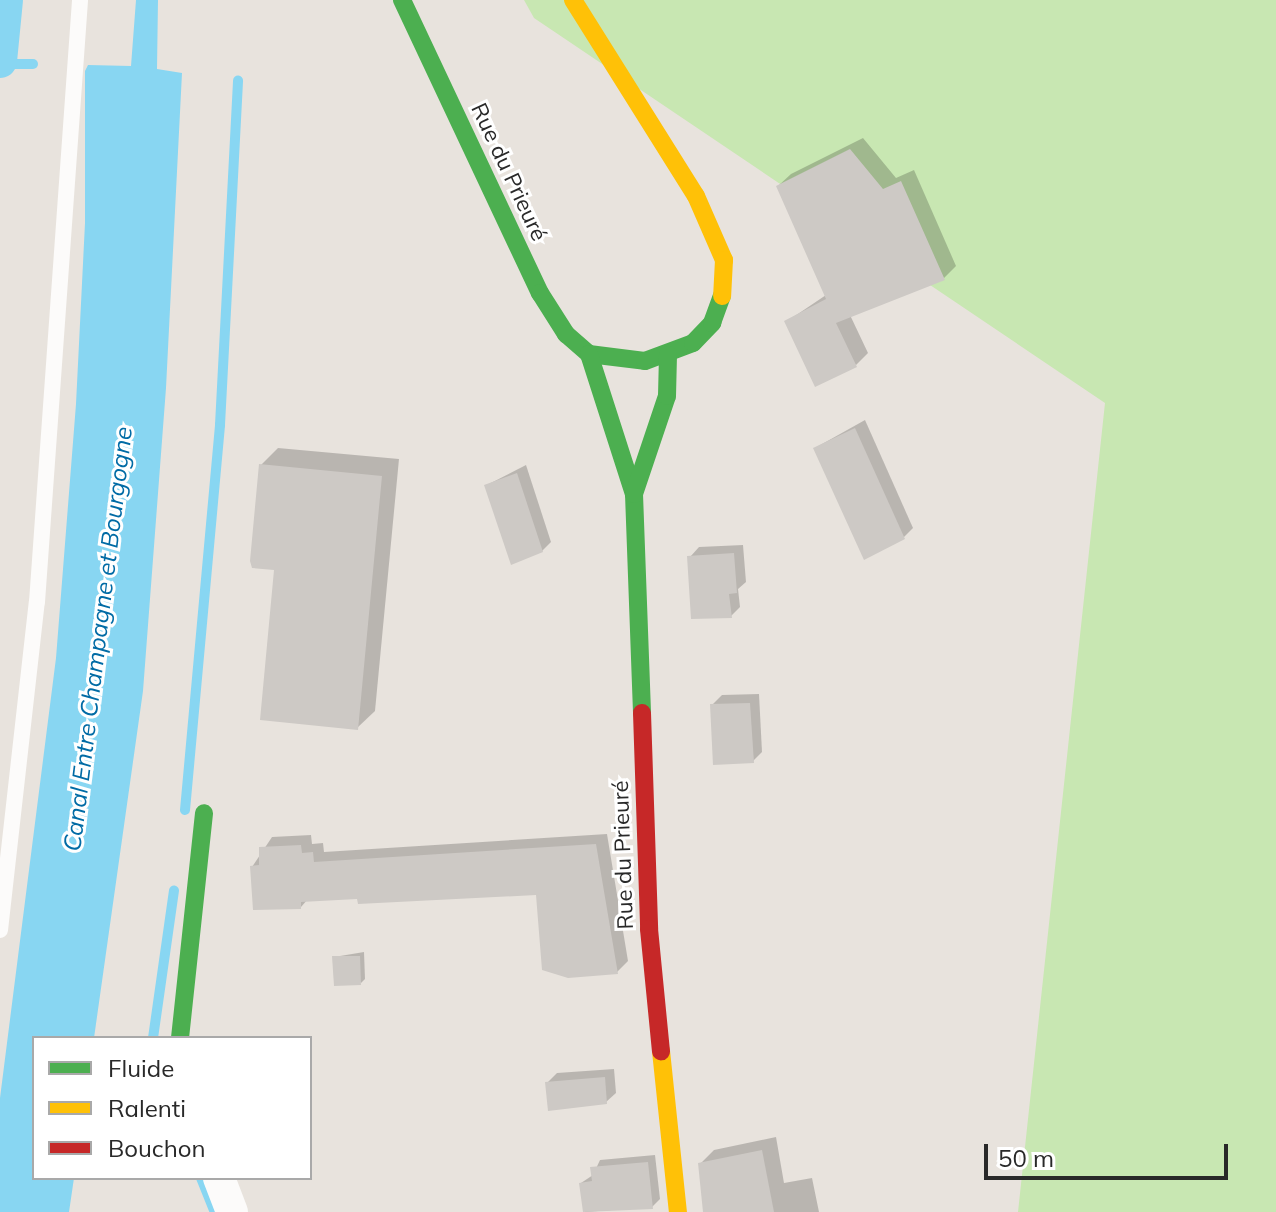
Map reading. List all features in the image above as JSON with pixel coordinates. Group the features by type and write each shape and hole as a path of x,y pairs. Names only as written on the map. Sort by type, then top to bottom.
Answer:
{"street":[{"name":"Rue du Prieuré","path":"402,0 540,293 566,334 589,354 634,494 649,929 678,1212"},
{"path":"573,0 696,196 724,260 721,306 693,343 668,355 645,361 589,354"},
{"name":"Rue du Prieuré","path":"634,494 667,396 668,355"},
{"path":"180,1036 204,813"},
{"path":"220,1180 232,1212"}],"lane":[{"path":"0,930 37,602 80,0"}],"green space":[{"path":"524,0 1276,0 1276,1212 1018,1212 1105,403 534,18"}],"water":[{"name":"Canal Entre Champagne et Bourgogne","path":"136,0 158,0 157,69 182,73 166,388 143,691 94,1036 32,1036 32,1180 74,1180 69,1212 0,1212 0,1098 56,658 76,404 85,223 85,71 88,65 131,66"}],"building":[{"path":"850,149 883,189 901,181 945,280 836,323 857,367 815,387 784,321 826,299 776,186"},
{"path":"855,428 905,539 864,560 813,448"},
{"path":"259,464 382,476 358,730 260,720 274,570 252,568 250,561"},
{"path":"517,473 543,552 511,565 484,485"},
{"path":"734,553 737,593 729,594 732,618 691,619 687,556"},
{"path":"750,703 754,763 713,765 710,704"},
{"path":"596,844 618,974 568,978 542,970 536,895 358,904 357,899 301,902 301,909 253,910 250,866 259,865 259,847 301,845 302,853 313,852 314,862"},
{"path":"332,956 360,956 361,985 334,986"},
{"path":"605,1077 607,1104 548,1111 545,1082"},
{"path":"762,1150 774,1212 703,1212 698,1163"},
{"path":"648,1162 653,1209 583,1212 579,1183 592,1181 590,1167"}],"waterway":[{"path":"0,61 6,0"},
{"path":"0,64 33,64"},
{"path":"185,810 220,425 238,80"},
{"path":"153,1036 174,890"},
{"path":"202,1180 215,1212"}],"traffic: fast":[{"path":"402,0 540,293 566,334 589,354 645,361 693,343 712,323 722,296"},
{"path":"589,354 634,494 642,713"},
{"path":"634,494 667,396 668,355"},
{"path":"180,1036 204,813"}],"traffic: slow":[{"path":"573,0 696,196 724,260 722,296"},
{"path":"661,1051 678,1212"}],"traffic: jam":[{"path":"642,713 649,929 661,1051"}]}
